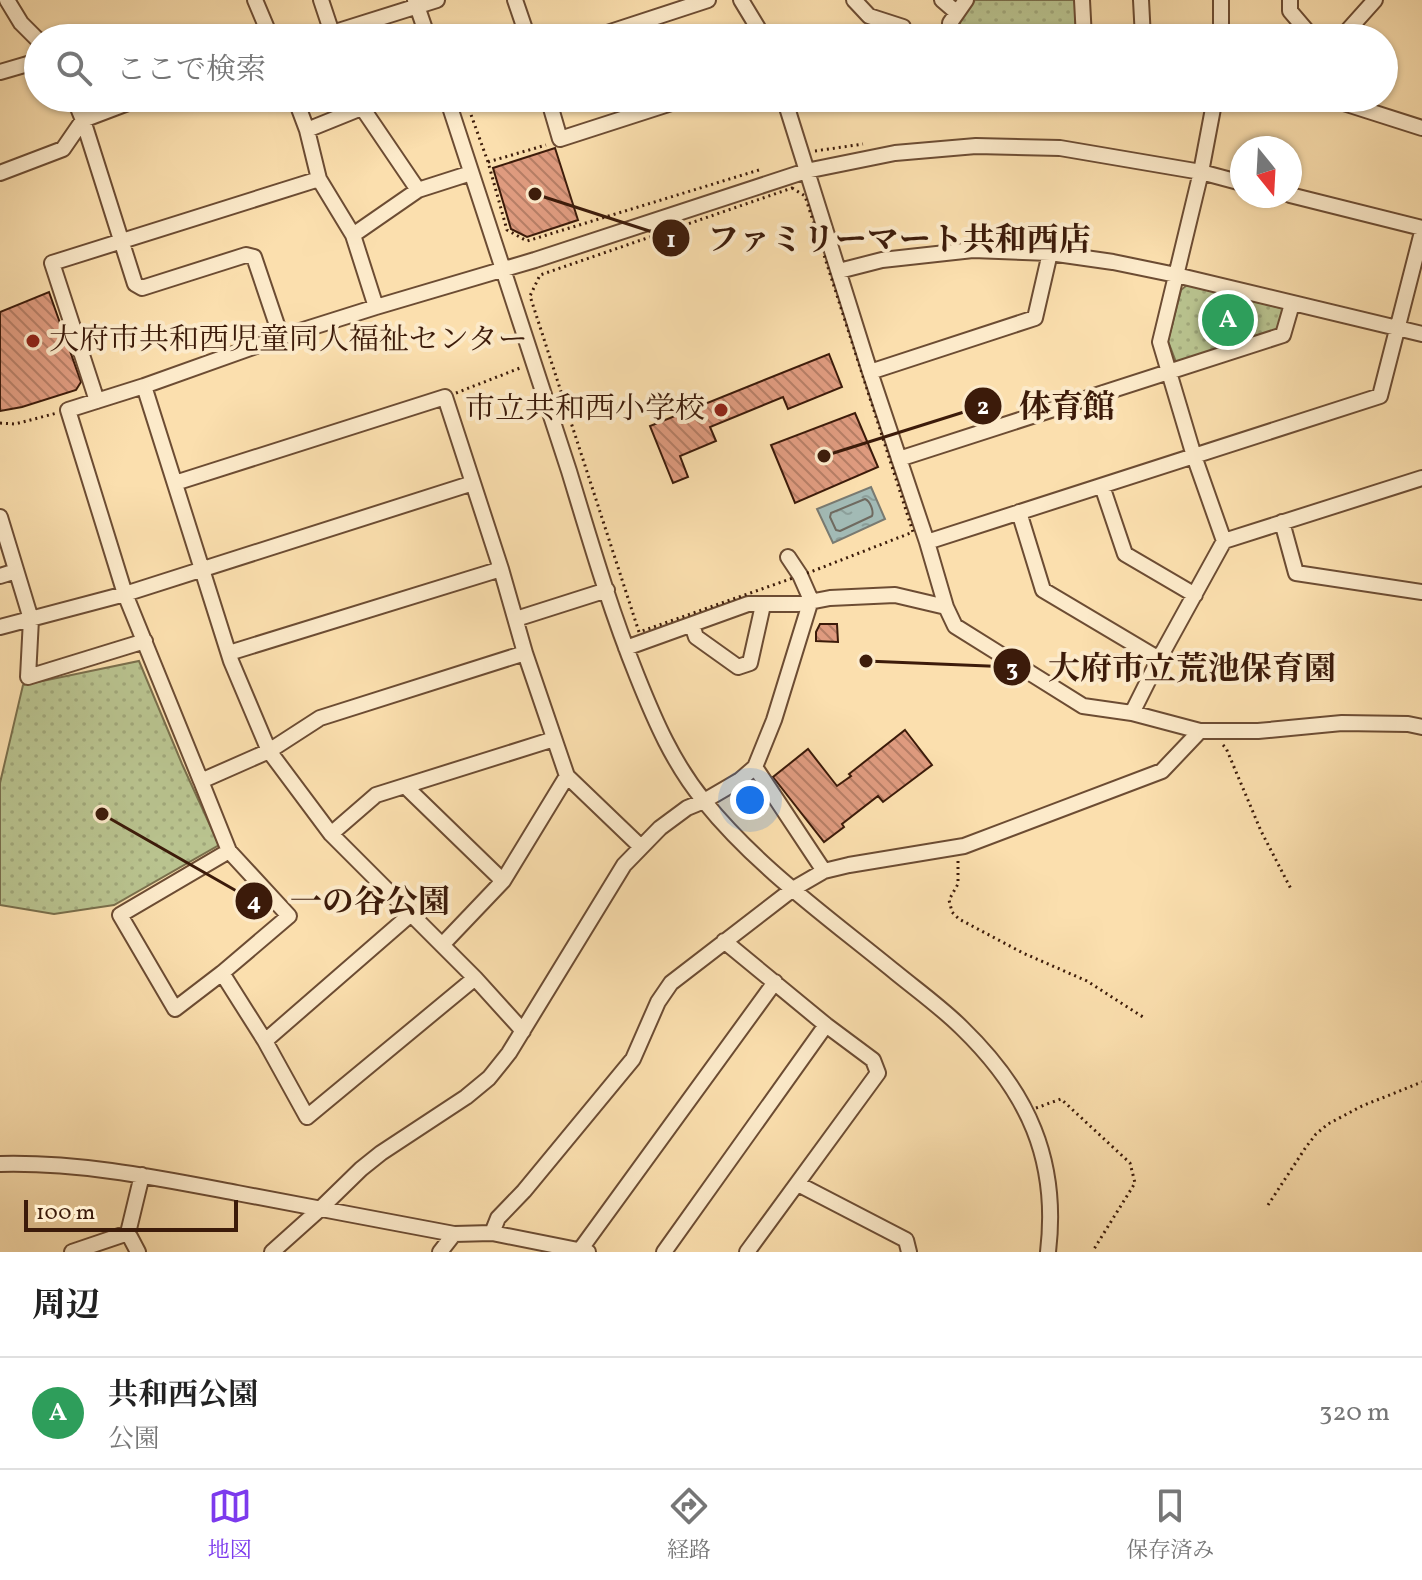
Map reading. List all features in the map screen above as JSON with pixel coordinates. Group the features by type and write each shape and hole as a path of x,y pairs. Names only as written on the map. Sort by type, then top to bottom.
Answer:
{"street":[{"path":"7,0 24,26"},
{"path":"255,0 265,24"},
{"path":"321,0 329,24"},
{"path":"357,24 416,3 437,0"},
{"path":"515,0 523,24"},
{"path":"635,24 708,0"},
{"path":"741,0 756,24"},
{"path":"854,0 869,16 894,24"},
{"path":"942,0 956,12"},
{"path":"950,24 966,0"},
{"path":"1082,0 1083,24"},
{"path":"1141,0 1142,24"},
{"path":"1221,0 1221,24"},
{"path":"1290,0 1290,11 1301,24"},
{"path":"1354,24 1375,0"},
{"path":"416,3 423,24"},
{"path":"0,72 24,65"},
{"path":"80,112 135,284 142,288 246,255 254,257 281,337"},
{"path":"0,173 63,149 83,120 104,112"},
{"path":"300,112 319,179 353,235 376,307"},
{"path":"307,130 352,112"},
{"path":"365,112 418,190"},
{"path":"451,112 626,648 657,725 679,767 704,801 742,843 793,889 960,1026 990,1056 1015,1091 1045,1160 1050,1195 1048,1252"},
{"path":"552,112 560,139 644,112"},
{"path":"788,112 946,607 955,626 1083,706 1132,713 1200,731 1258,731 1342,723 1422,727"},
{"path":"1212,112 1160,342 1194,456 1224,541"},
{"path":"1372,112 1422,128"},
{"path":"229,851 120,915 175,1009 289,916 229,851 125,594 68,410 281,337 503,270 806,171 895,153 976,146 1060,148 1230,180"},
{"path":"353,235 418,190 471,173"},
{"path":"97,401 52,263 319,179"},
{"path":"927,542 1380,396 1422,230 1302,198"},
{"path":"839,271 882,260 973,250 1050,253 1176,275 1422,334"},
{"path":"870,372 1035,318 1050,253"},
{"path":"899,459 1283,335 1292,304"},
{"path":"144,386 229,653 269,751 331,834 475,978 523,1031"},
{"path":"175,483 445,397 567,776 641,847"},
{"path":"1132,713 1224,541 1422,478"},
{"path":"0,627 125,594 473,483"},
{"path":"1102,486 1125,554 1195,595"},
{"path":"1019,512 1043,590 1159,659"},
{"path":"0,517 31,619 28,677 145,641"},
{"path":"1282,522 1296,573 1422,592"},
{"path":"272,1252 371,1161 489,1078 523,1031 624,865 660,828 687,808 740,780 755,767 774,720 811,600 788,557"},
{"path":"229,653 501,569"},
{"path":"0,576 16,571"},
{"path":"516,619 607,590"},
{"path":"626,648 748,604 799,604 811,600 895,595 946,607"},
{"path":"692,625 696,637 738,667 750,663 763,605"},
{"path":"201,781 269,751 320,718 525,653"},
{"path":"492,1233 498,1218 633,1059 658,1002 671,983 793,889 824,871 958,847 1162,771 1200,731"},
{"path":"331,834 376,795 554,739"},
{"path":"755,767 824,871"},
{"path":"442,945 503,881 567,776"},
{"path":"405,786 503,881"},
{"path":"265,1041 411,914"},
{"path":"724,941 873,1060 878,1073 747,1252"},
{"path":"222,973 265,1041 307,1117 475,978"},
{"path":"0,1164 68,1165 142,1175 454,1234 492,1233 584,1251 775,982"},
{"path":"664,1252 826,1025"},
{"path":"138,1252 128,1233 142,1175"},
{"path":"798,1184 906,1240 909,1252"},
{"path":"72,1252 128,1233"},
{"path":"440,1252 454,1234"}],"path":[{"path":"470,112 507,230 527,241 769,167"},
{"path":"488,162 560,139"},
{"path":"792,188 805,196 913,532 800,575 639,632 530,296 540,275 792,188"},
{"path":"445,397 535,365"},
{"path":"0,423 15,424 68,410"},
{"path":"1221,743 1291,889"},
{"path":"958,847 958,884 949,900 952,912 959,919 1023,953 1087,981 1143,1017"},
{"path":"1268,1205 1311,1140 1328,1124 1362,1106 1422,1082"},
{"path":"1025,1112 1061,1099 1130,1163 1135,1183 1094,1249"}],"green space":[{"path":"975,0 1075,0 1076,24 960,24"},
{"path":"1187,285 1281,308 1285,314 1281,326 1276,331 1176,362 1168,341 1181,290"},
{"path":"139,661 219,845 114,905 54,914 0,905 0,783 23,685"}],"water":[{"path":"871,487 885,519 833,543 817,509"}],"building":[{"path":"555,148 578,220 527,237 511,229 493,168"},
{"name":"大府市共和西児童同人福祉センター","path":"49,292 81,382 76,390 0,411 0,312"},
{"path":"829,354 842,387 788,409 783,397 710,427 716,441 680,456 688,477 673,483 650,426"},
{"path":"855,413 878,467 795,503 771,445"},
{"path":"820,624 837,624 838,642 816,641"},
{"path":"905,730 932,765 883,802 878,796 824,842 773,777 808,749 837,786"}],"place":[{"name":"ファミリーマート共和西店","path":"535,194"},
{"name":"共和西公園","path":"1228,320"},
{"name":"大府市共和西児童同人福祉センター","path":"33,341"},
{"name":"市立共和西小学校","path":"721,410"},
{"name":"体育館","path":"824,456"},
{"name":"大府市立荒池保育園","path":"866,661"},
{"name":"一の谷公園","path":"102,814"}]}
